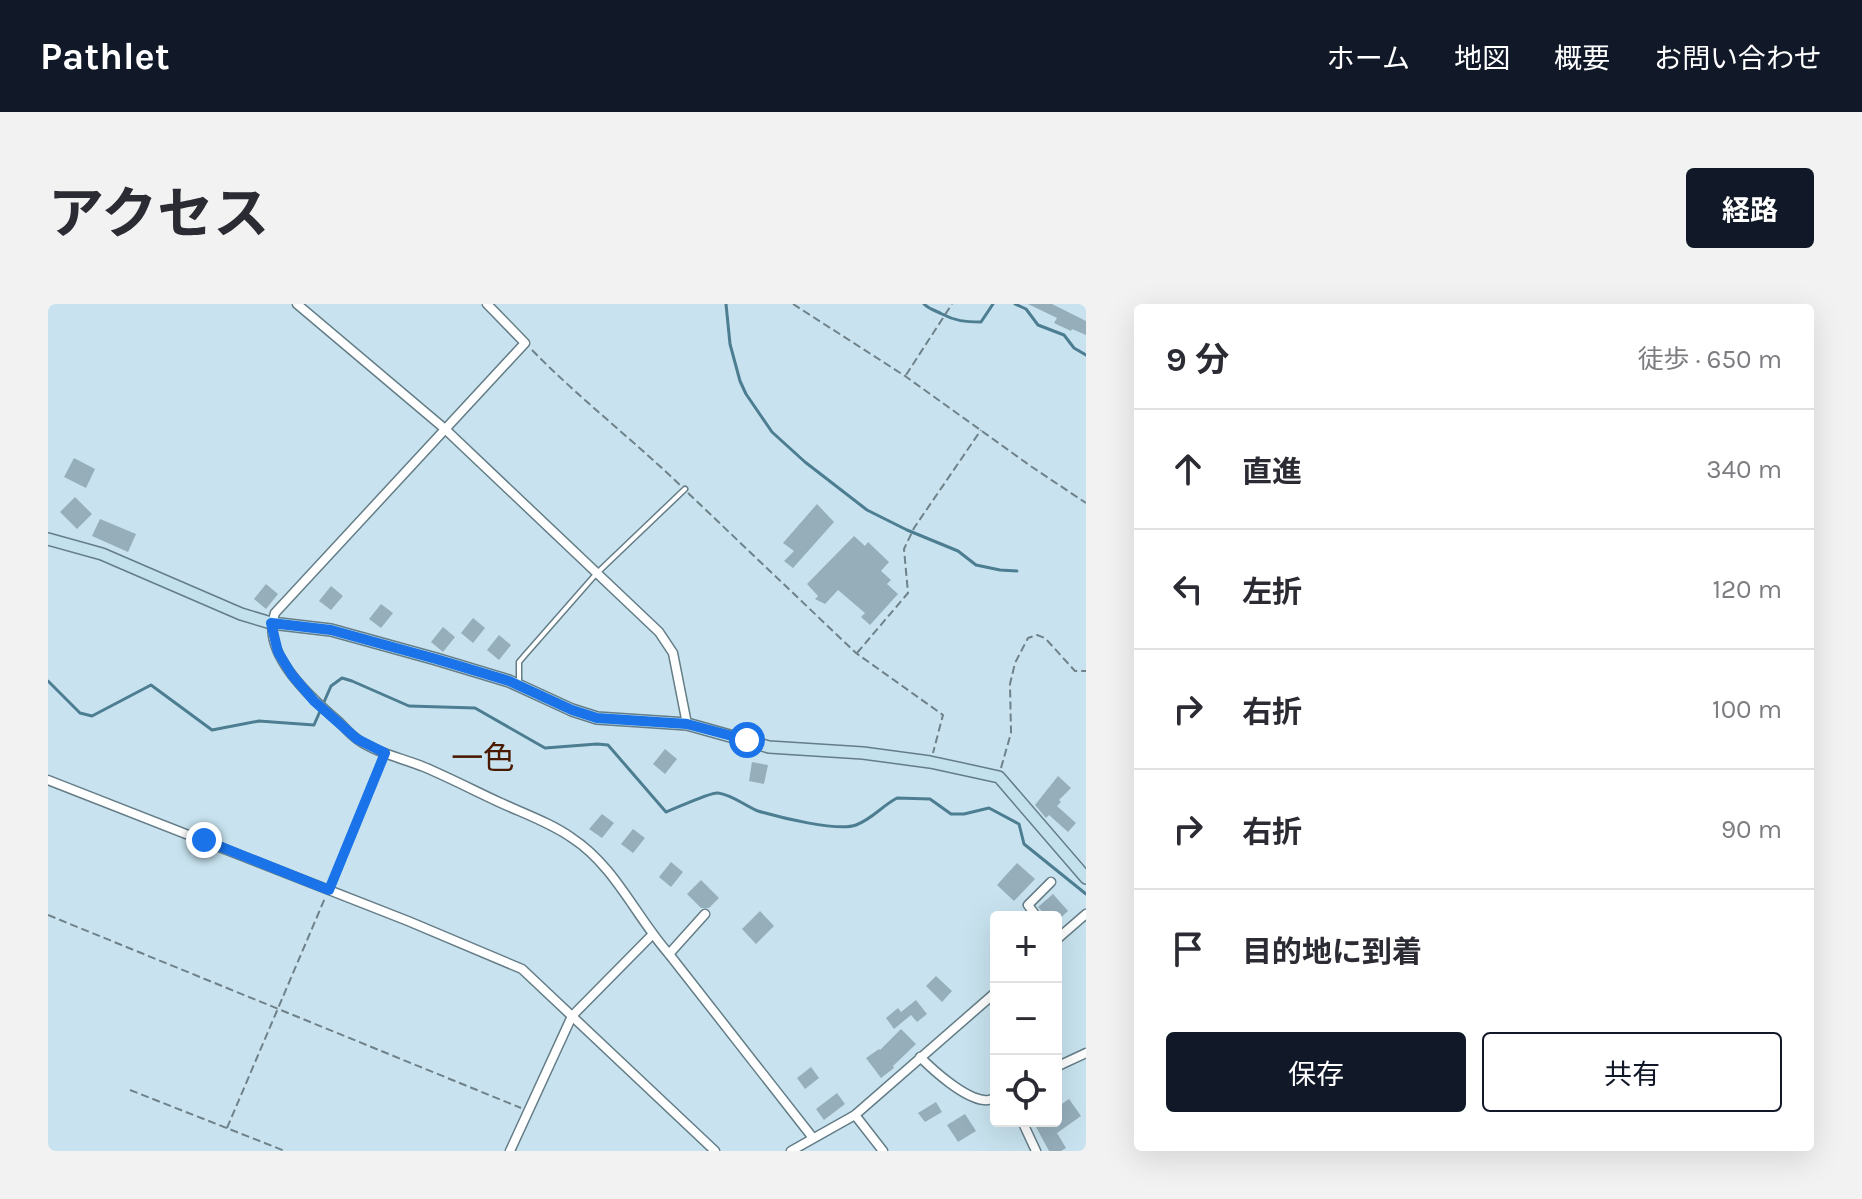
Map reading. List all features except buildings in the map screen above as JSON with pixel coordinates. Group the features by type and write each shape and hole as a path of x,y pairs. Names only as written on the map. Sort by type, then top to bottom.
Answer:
{"street":[{"path":"297,304 445,429 659,632 673,653 687,724"},
{"path":"487,304 525,343 275,613 271,623 278,652 314,701 357,739 572,837 590,852 622,889 652,935 813,1138"},
{"path":"48,539 102,554 241,614 271,623 331,630 451,663 519,686 597,718 687,724 769,747 863,753 930,762 999,777 1086,878"},
{"path":"48,780 522,969 715,1151"},
{"path":"1032,911 1028,905 1051,882"},
{"path":"669,954 705,914"},
{"path":"1062,935 1086,914"},
{"path":"510,1151 572,1016 652,935"},
{"path":"791,1151 855,1115 990,997"},
{"path":"1062,1064 1086,1053"},
{"path":"920,1057 944,1080 984,1101 990,1100"},
{"path":"855,1115 883,1151"},
{"path":"1025,1127 1036,1151"}],"lane":[{"path":"519,686 519,662 596,574 685,489"}],"path":[{"path":"793,304 905,376 1086,503"},
{"path":"905,376 952,304"},
{"path":"525,343 685,489 856,653 943,715 930,762"},
{"path":"856,653 908,593 904,549 914,528 981,430"},
{"path":"999,777 1011,733 1010,684 1015,663 1028,638 1037,635 1045,638 1075,671 1086,671"},
{"path":"227,1128 385,753"},
{"path":"48,915 530,1111"},
{"path":"130,1090 285,1151"}],"waterway":[{"path":"726,304 730,344 740,381 772,432 867,510 958,551 976,565 1017,571"},
{"path":"924,304 951,318 981,322 993,304"},
{"path":"1015,304 1026,309 1038,325 1064,335 1074,348 1086,355"},
{"path":"48,681 80,713 92,716 151,685 212,730 259,721 314,725 331,686 342,678 409,706 475,708 545,748 608,745 666,812 714,793 779,817 836,827 856,825 897,798 930,799 951,814 989,808 1019,824 1024,844 1086,894"}],"district":[{"name":"一色","path":"483,758"}],"route":[{"path":"204,840 329,890 385,753 357,739 314,701 278,652 271,623 331,630 436,659 509,681 597,718 687,724 747,740"}]}
